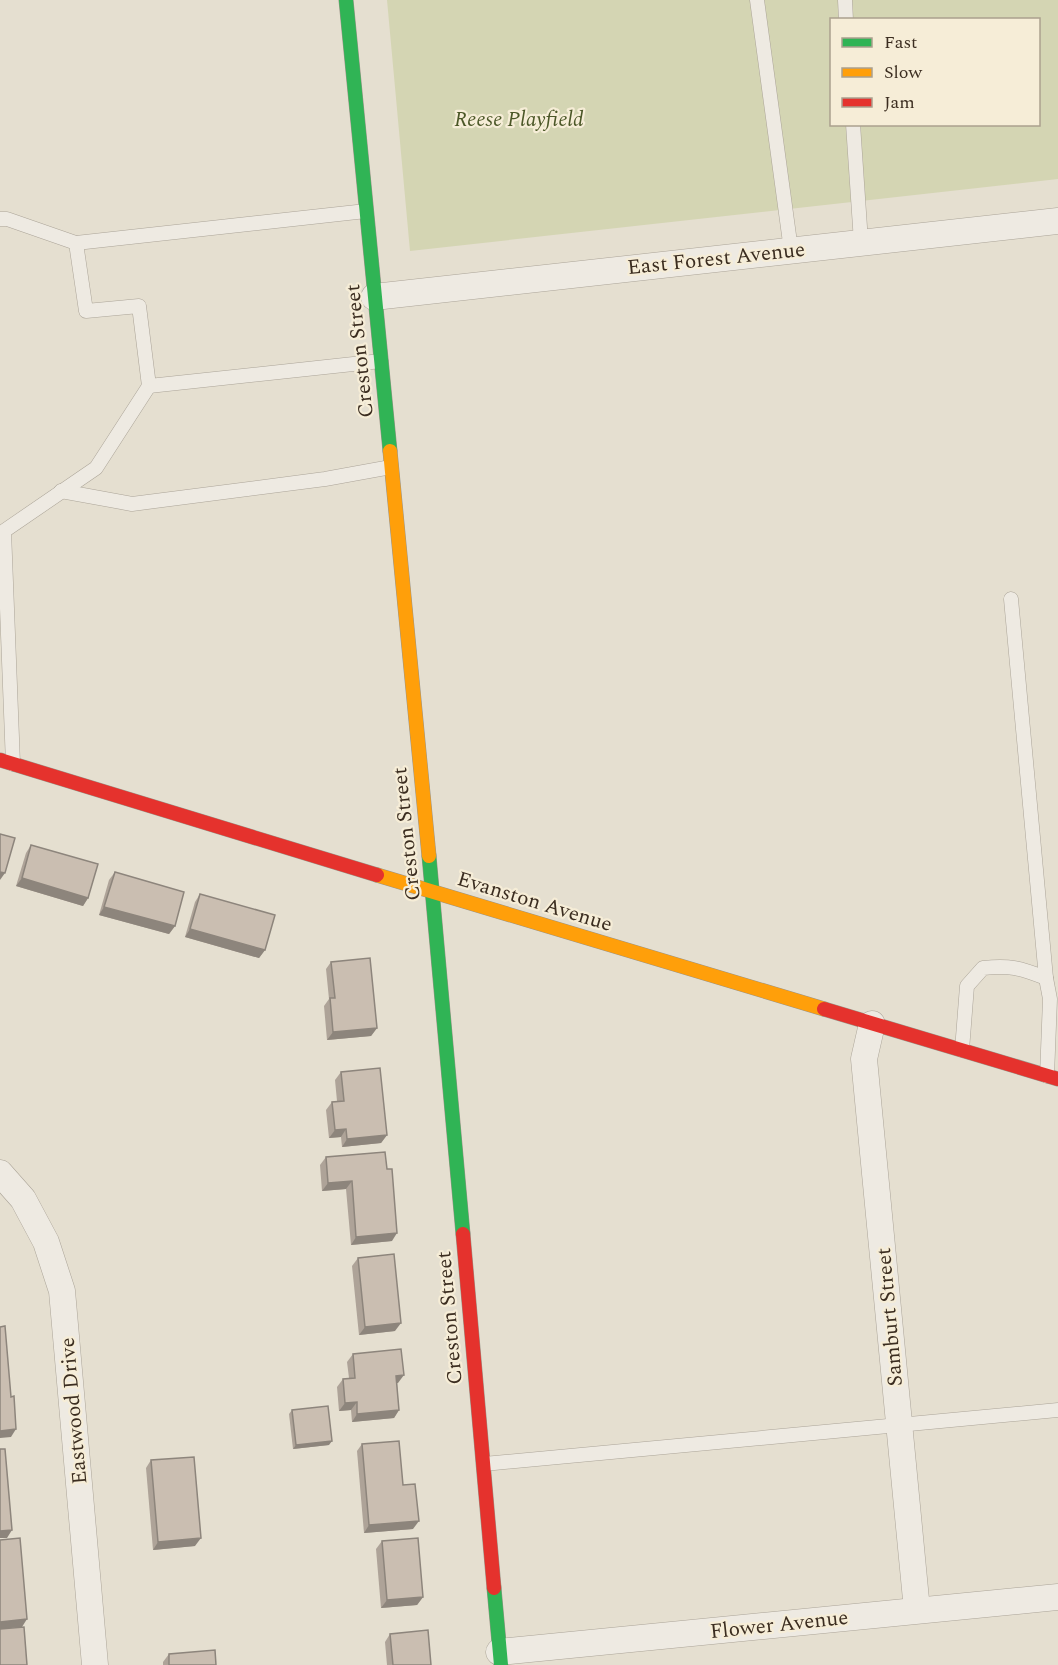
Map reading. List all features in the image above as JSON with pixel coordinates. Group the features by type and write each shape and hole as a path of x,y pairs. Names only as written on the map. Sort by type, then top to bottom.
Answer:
{"street":[{"name":"Creston Street","path":"346,0 433,892 500,1659"},
{"name":"East Forest Avenue","path":"374,297 1058,221"},
{"name":"Evanston Avenue","path":"7,762 1053,1078"},
{"name":"Samburt Street","path":"872,1024 864,1059 917,1610"},
{"name":"Eastwood Drive","path":"0,1173 22,1199 46,1242 62,1291 95,1665"},
{"name":"Flower Avenue","path":"500,1659 917,1610 1058,1597"}],"lane":[{"path":"757,0 791,250"},
{"path":"845,0 846,18"},
{"path":"853,126 861,242"},
{"path":"0,219 7,219 76,243 366,211"},
{"path":"7,762 4,531 96,468 149,386 139,306 87,311 76,243"},
{"path":"149,386 381,361"},
{"path":"61,491 132,504 325,479 391,467"},
{"path":"1011,599 1046,978 1050,999 1053,1078"},
{"path":"962,1050 968,986 983,968 1007,966 1046,978"},
{"path":"483,1464 1058,1410"}],"green space":[{"name":"Reese Playfield","path":"387,0 1058,0 1058,179 410,251"}],"building":[{"path":"0,834 15,838 5,873 0,872"},
{"path":"31,845 98,864 88,898 22,878"},
{"path":"115,872 184,892 175,926 104,907"},
{"path":"200,894 275,915 265,950 190,929"},
{"path":"370,958 377,1028 333,1032 330,998 335,998 331,962"},
{"path":"380,1068 387,1135 347,1139 346,1129 335,1130 332,1102 344,1101 341,1072"},
{"path":"385,1152 387,1169 392,1169 397,1233 356,1237 352,1181 328,1183 326,1157"},
{"path":"394,1254 401,1323 365,1327 358,1258"},
{"path":"5,1326 16,1429 0,1431 0,1327"},
{"path":"401,1349 404,1375 396,1376 399,1410 357,1414 357,1402 345,1403 343,1379 355,1378 353,1354"},
{"path":"328,1406 332,1441 296,1445 292,1410"},
{"path":"399,1441 403,1485 415,1484 419,1521 369,1525 362,1444"},
{"path":"0,1449 5,1449 12,1530 0,1531"},
{"path":"194,1457 201,1538 158,1542 151,1460"},
{"path":"20,1538 27,1619 0,1622 0,1540"},
{"path":"418,1538 423,1597 387,1600 382,1541"},
{"path":"24,1627 27,1665 0,1665 0,1629"},
{"path":"428,1630 431,1665 393,1665 390,1634"},
{"path":"215,1650 216,1665 169,1665 169,1654"}],"traffic: fast":[{"path":"346,0 390,451"},
{"path":"429,856 463,1234"},
{"path":"494,1588 501,1665"}],"traffic: slow":[{"path":"390,451 429,856"},
{"path":"377,875 824,1009"}],"traffic: jam":[{"path":"0,760 377,875"},
{"path":"824,1009 1058,1079"},
{"path":"463,1234 494,1588"}]}
